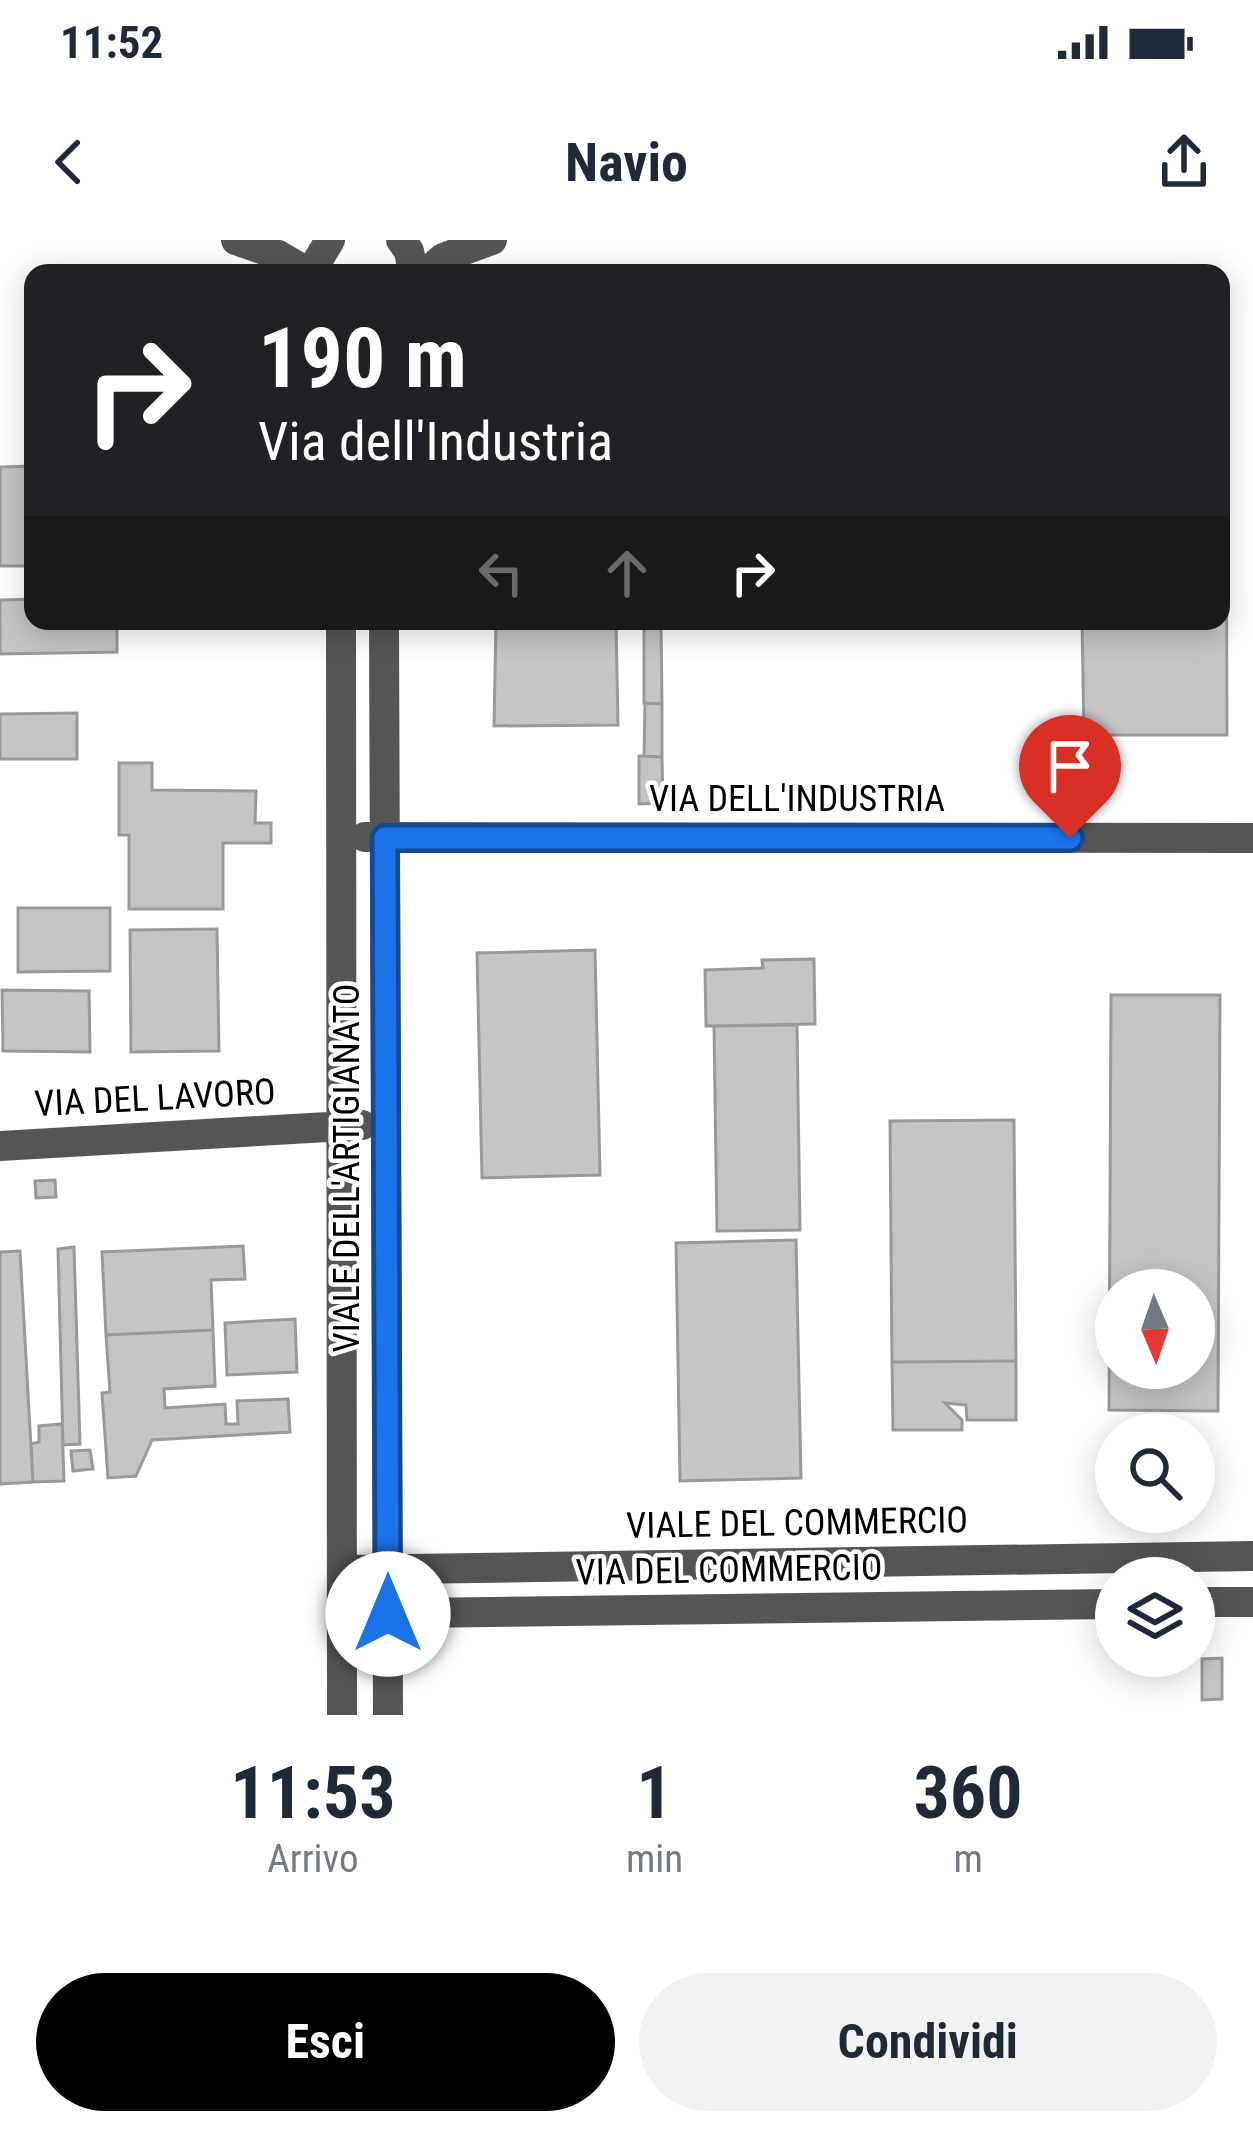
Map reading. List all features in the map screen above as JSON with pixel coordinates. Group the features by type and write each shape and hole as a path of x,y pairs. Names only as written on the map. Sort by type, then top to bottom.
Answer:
{"street":[{"path":"236,240 296,264"},
{"path":"436,264 493,240"},
{"name":"VIALE DELL'ARTIGIANATO","path":"341,630 342,1715"},
{"name":"VIALE DELL'ARTIGIANATO","path":"384,630 388,1715"},
{"name":"VIA DELL'INDUSTRIA","path":"341,836 1253,838"},
{"name":"VIA DEL LAVORO","path":"0,1145 386,1124"},
{"name":"VIALE DEL COMMERCIO","path":"342,1570 1253,1556"},
{"path":"1215,1603 1253,1602"},
{"name":"VIA DEL COMMERCIO","path":"342,1614 1095,1604"}],"building":[{"path":"24,466 24,566 0,566 0,467"},
{"path":"24,599 24,630 117,630 117,652 0,654 0,600"},
{"path":"496,630 616,630 618,725 494,726"},
{"path":"644,630 661,630 662,704 644,703"},
{"path":"1082,630 1227,630 1227,735 1084,735"},
{"path":"645,703 662,704 662,757 644,756"},
{"path":"77,713 77,759 0,759 0,714"},
{"path":"639,756 662,757 663,803 639,804"},
{"path":"119,763 152,763 152,790 256,791 255,823 271,823 271,843 223,843 223,909 129,909 129,835 119,835"},
{"path":"18,908 110,908 110,971 18,972"},
{"path":"217,929 219,1051 131,1052 130,930"},
{"path":"595,950 600,1175 482,1178 477,953"},
{"path":"814,959 815,1024 706,1026 705,970 763,968 762,960"},
{"path":"2,990 89,991 90,1052 3,1051"},
{"path":"1111,995 1220,995 1218,1411 1109,1410 1109,1389 1215,1389 1215,1269 1110,1269"},
{"path":"797,1025 800,1230 717,1231 714,1026"},
{"path":"1014,1120 1016,1361 892,1362 890,1121"},
{"path":"55,1180 56,1197 36,1198 35,1181"},
{"path":"796,1240 801,1478 680,1481 676,1243"},
{"path":"243,1246 245,1279 211,1280 213,1330 106,1335 102,1252"},
{"path":"74,1247 80,1444 63,1445 58,1249"},
{"path":"20,1251 33,1482 0,1484 0,1252"},
{"path":"295,1319 297,1372 227,1375 225,1323"},
{"path":"213,1330 215,1386 164,1389 165,1408 225,1404 226,1424 238,1424 237,1401 288,1399 290,1432 152,1440 136,1476 108,1478 102,1393 110,1392 106,1335"},
{"path":"1016,1361 1016,1420 967,1420 966,1405 945,1403 962,1420 962,1430 893,1430 892,1362"},
{"path":"62,1424 64,1481 33,1482 31,1444 39,1442 39,1426"},
{"path":"90,1450 93,1469 73,1471 71,1451"},
{"path":"1215,1658 1222,1658 1222,1699 1202,1700 1202,1677 1215,1677"}],"route":[{"path":"388,1614 385,838 1070,838"}]}
